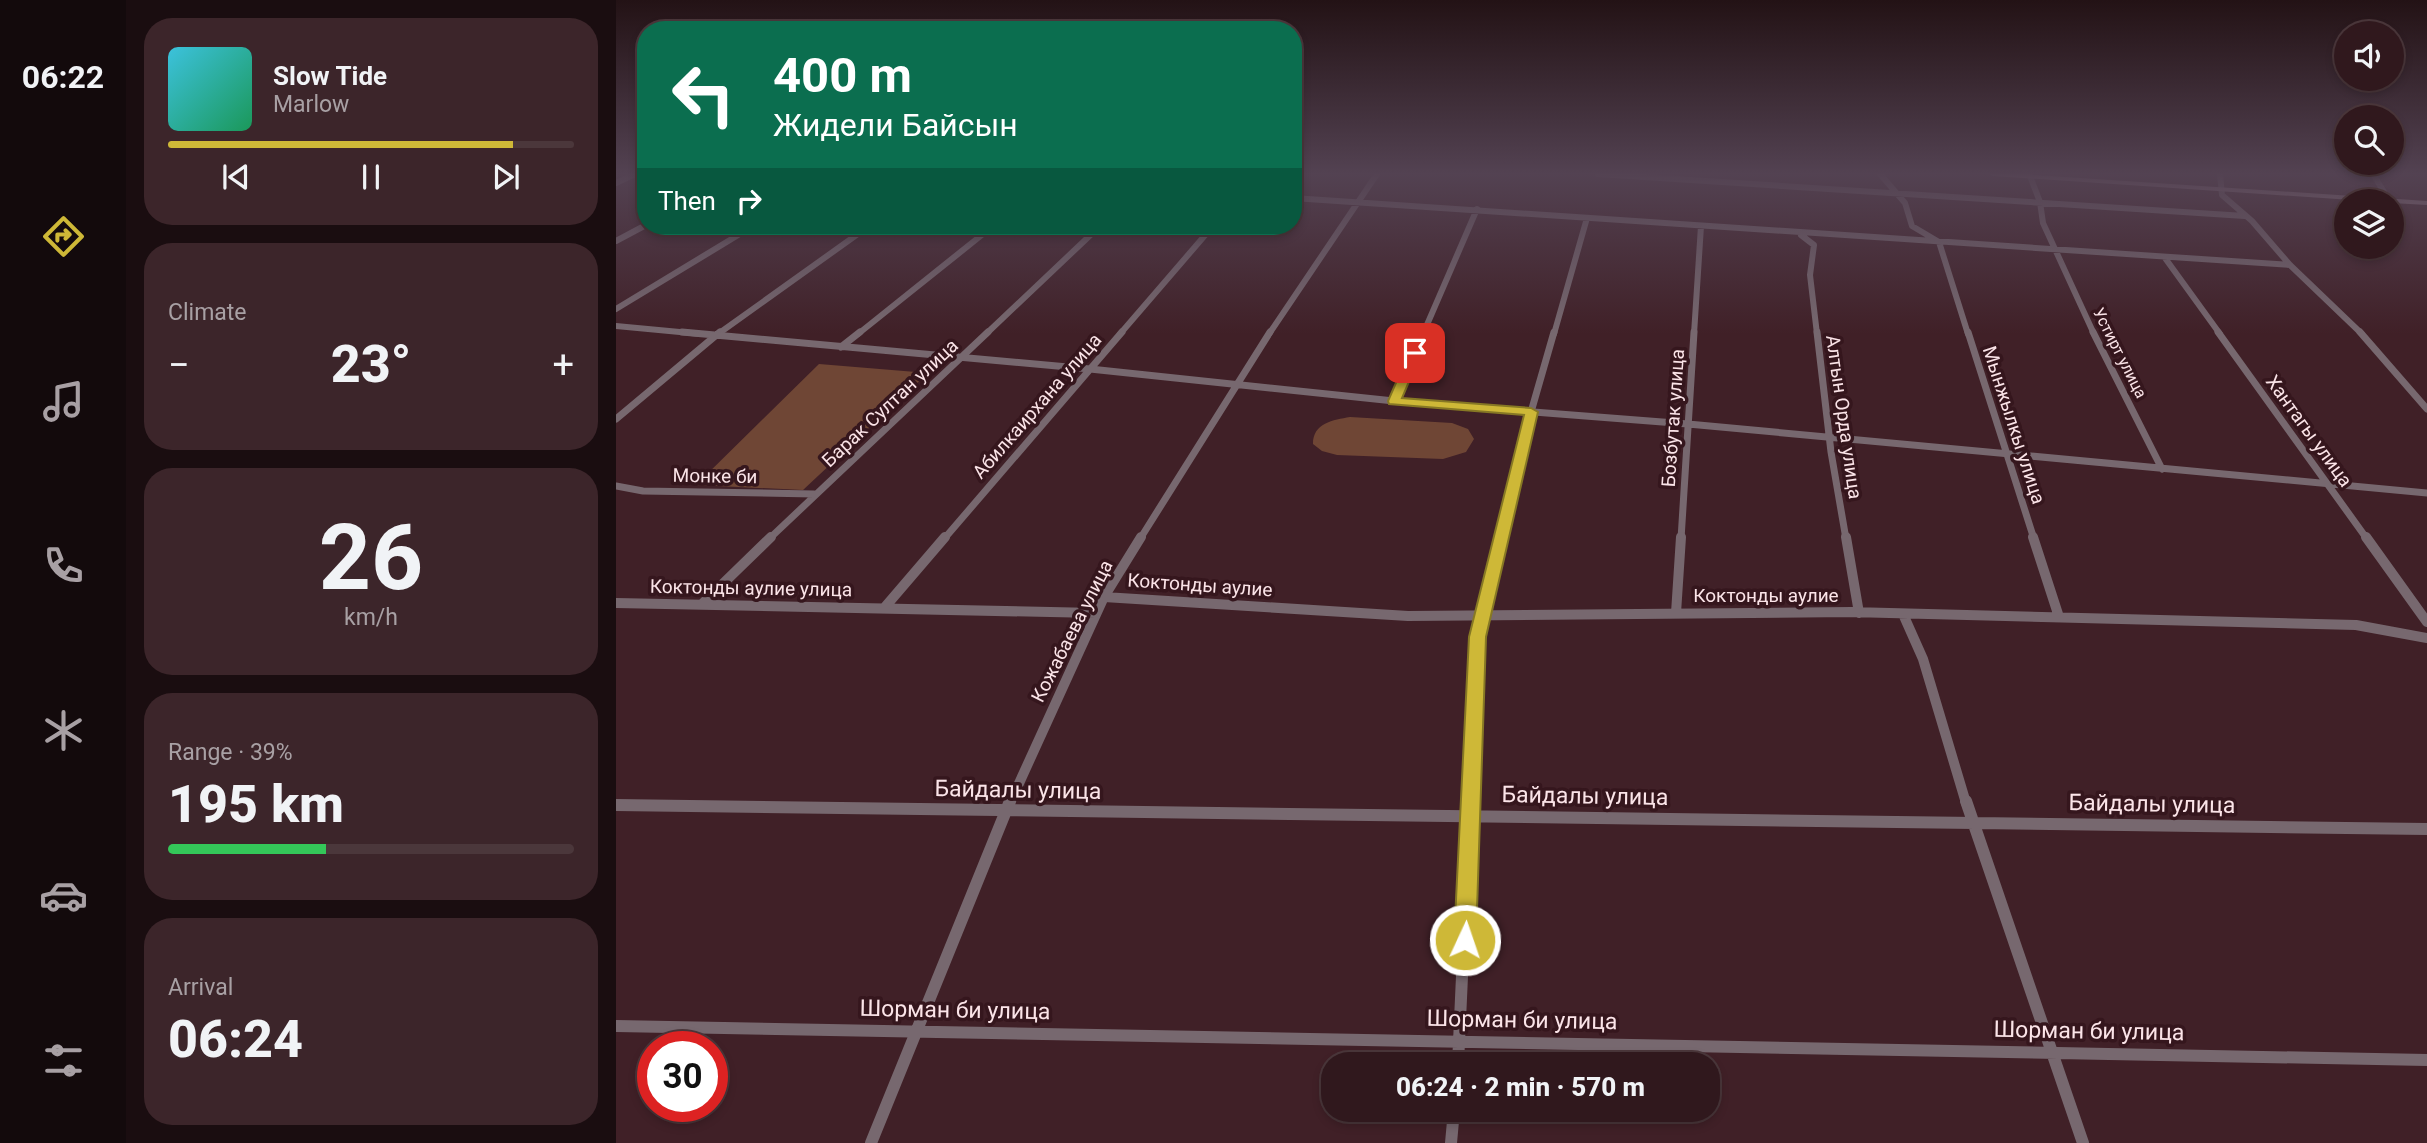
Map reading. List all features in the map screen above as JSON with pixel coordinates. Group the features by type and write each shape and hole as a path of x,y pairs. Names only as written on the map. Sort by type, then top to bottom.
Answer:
{"street":[{"name":"Кожабаева улица","path":"871,1143 1006,811 1104,597 1236,384 1341,227"},
{"path":"1394,401 1469,227"},
{"path":"1460,1052 1478,637 1531,412 1584,227"},
{"name":"Бозбутак улица","path":"1676,613 1701,227"},
{"path":"1722,227 2290,265"},
{"path":"1914,227 1938,242"},
{"name":"Устирт улица","path":"2045,227 2057,248 2063,271 2162,469"},
{"path":"2255,227 2290,265 2365,337 2427,409"},
{"path":"616,241 637,230"},
{"name":"Алтын Орда улица","path":"1797,232 1814,245 1810,275 1829,438 1859,613"},
{"path":"616,309 738,235"},
{"path":"616,419 716,336 856,235"},
{"path":"841,347 982,235"},
{"name":"Барак Султан улица","path":"702,604 814,494 1091,235"},
{"name":"Абилкаирхана улица","path":"885,607 1205,235"},
{"name":"Мынжылкы улица","path":"1938,242 2059,617"},
{"name":"Хантагы улица","path":"2165,258 2427,622"},
{"path":"616,326 1090,369 1394,401 1688,424 2427,493"},
{"name":"Монке би","path":"616,486 643,491 814,494"},
{"name":"Коктонды аулие","path":"1104,597 1408,616 1484,612 1859,613 2356,625 2427,638"},
{"name":"Коктонды аулие улица","path":"616,603 1096,613"},
{"path":"1903,614 1923,659 1973,824 2049,1051 2083,1143"},
{"name":"Байдалы улица","path":"616,805 2427,829"},
{"name":"Шорман би улица","path":"616,1026 2427,1060"},
{"path":"1451,1143 1453,1122"}],"shaded area":[{"path":"819,364 928,373 803,490 696,485"},
{"path":"1350,417 1452,423 1468,429 1474,439 1466,452 1443,459 1337,455 1322,451 1313,444 1316,431 1320,427 1331,421"}],"route":[{"path":"1415,353 1394,401 1531,412 1478,637 1465,940"}]}
